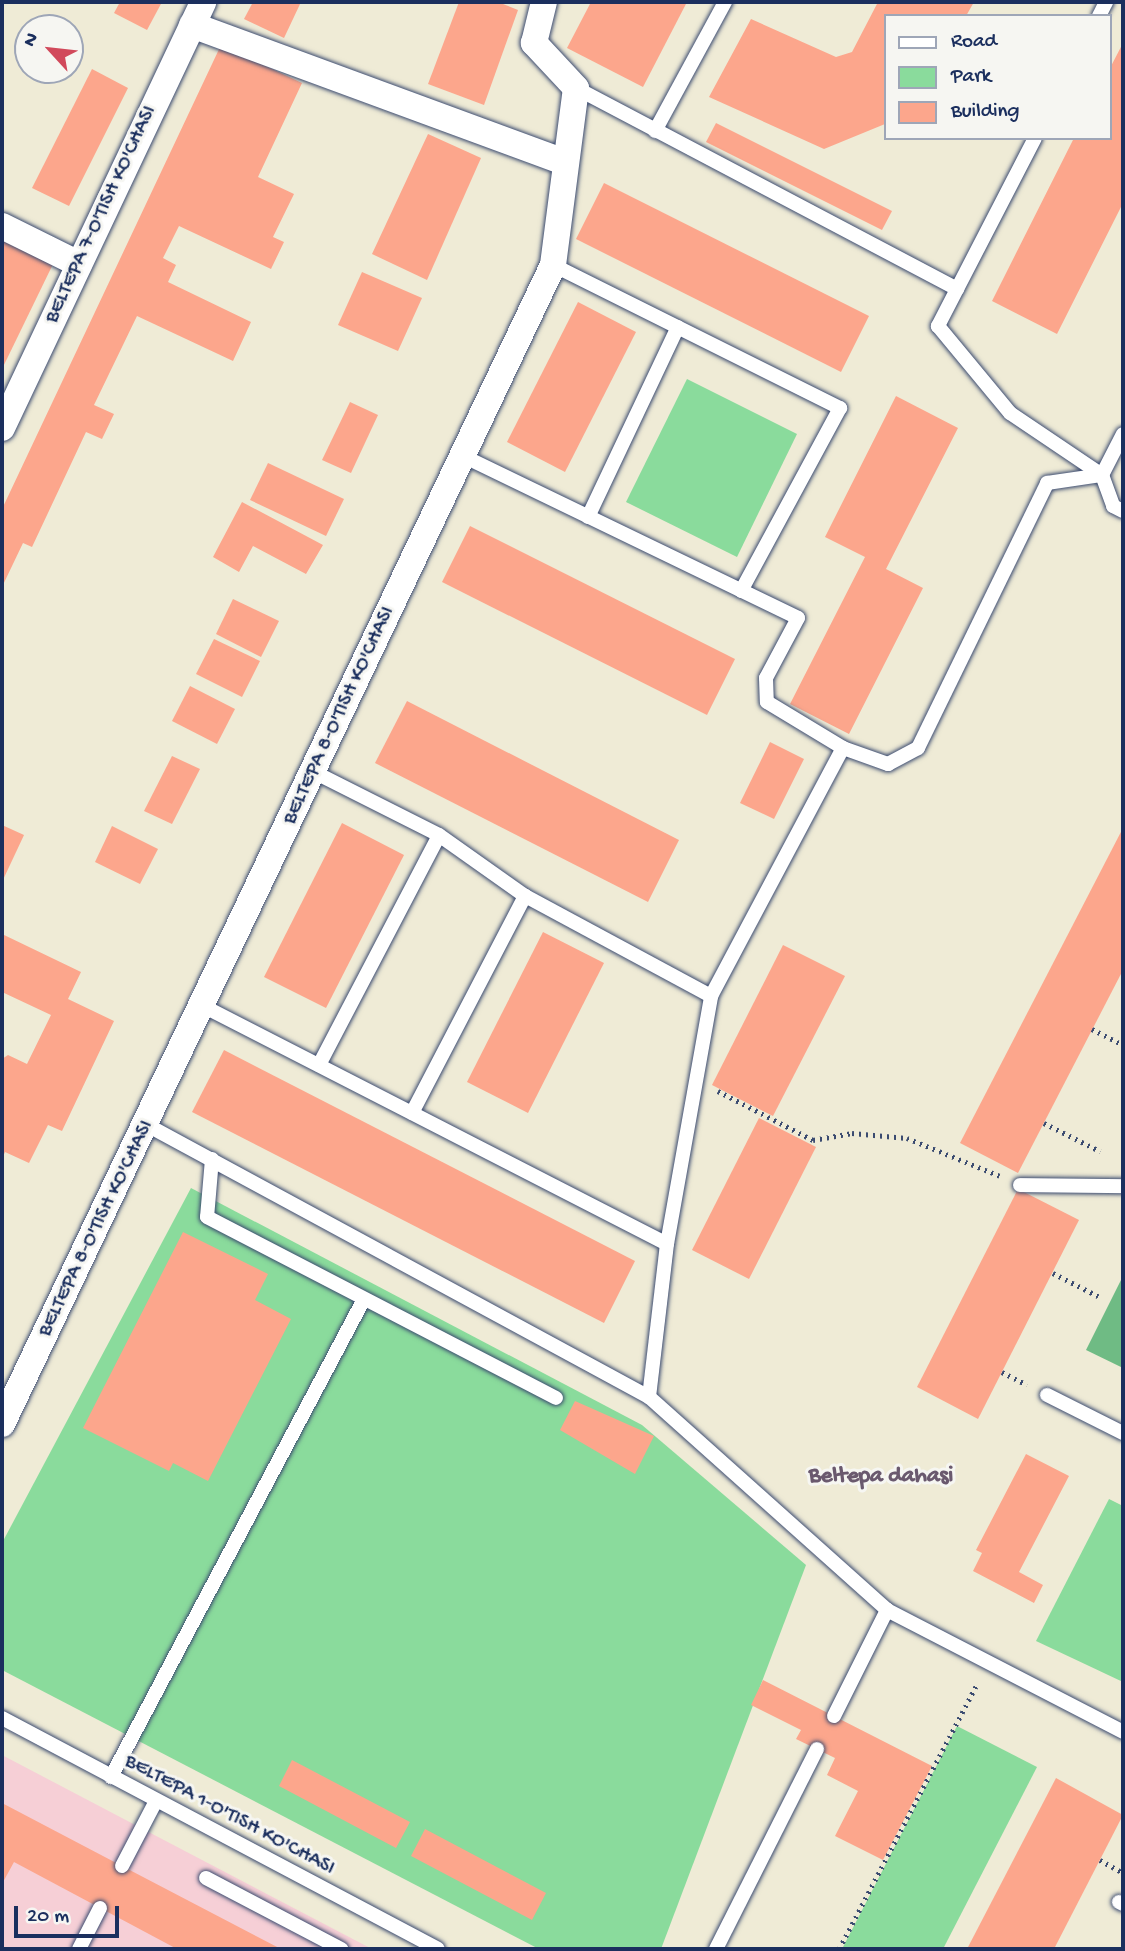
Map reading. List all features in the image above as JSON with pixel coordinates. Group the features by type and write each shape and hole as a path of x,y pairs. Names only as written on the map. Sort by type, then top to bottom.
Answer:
{"street":[{"path":"544,2 534,43 576,89"},
{"path":"197,13 564,163"},
{"name":"BELTEPA 7-O'TISH KO'CHASI","path":"2,428 197,13"},
{"name":"BELTEPA 8-O'TISH KO'CHASI","path":"2,1424 147,1125 553,265 564,163 576,124 576,89"},
{"path":"2,226 79,264"}],"lane":[{"path":"655,131 725,2"},
{"path":"576,89 957,289"},
{"path":"1034,140 938,326 1010,413 1102,475 1113,506 1123,511"},
{"path":"553,265 839,408 741,591"},
{"path":"588,517 678,327"},
{"path":"1102,475 1123,435"},
{"path":"463,456 798,618 766,678 767,702 844,748 888,764 910,756 1048,483 1102,475"},
{"path":"649,1397 667,1244 692,1078 711,996 844,748"},
{"path":"314,772 439,835 524,897 711,996"},
{"path":"319,1065 439,835"},
{"path":"412,1113 524,897"},
{"path":"203,1006 667,1244"},
{"path":"147,1125 649,1397 887,1610 1123,1732"},
{"path":"212,1159 207,1217 556,1398"},
{"path":"1020,1185 1123,1186"},
{"path":"111,1777 364,1298"},
{"path":"1047,1395 1123,1433"},
{"path":"834,1716 887,1610"},
{"name":"BELTEPA 1-O'TISH KO'CHASI","path":"2,1718 438,1949"},
{"path":"716,1949 817,1749"},
{"path":"122,1866 156,1801"},
{"path":"206,1878 341,1949"},
{"path":"79,1949 100,1908"}],"path":[{"path":"1092,1029 1123,1045"},
{"path":"692,1078 813,1140 852,1133 907,1138 1020,1185"},
{"path":"1044,1123 1100,1151"},
{"path":"1053,1273 1098,1296"},
{"path":"839,1949 989,1662"},
{"path":"1100,1860 1123,1873"}],"shaded area":[{"path":"2,1755 141,1828 372,1949 2,1949"}],"green space":[{"path":"687,379 797,434 737,557 626,502"},
{"path":"191,1188 642,1425 806,1565 661,1949 539,1949 2,1670 2,1543"},
{"path":"1123,1276 1123,1368 1086,1350"},
{"path":"1109,1499 1123,1506 1123,1682 1036,1641"},
{"path":"957,1726 1037,1767 943,1949 842,1949"}],"building":[{"path":"120,2 162,2 147,30 114,13"},
{"path":"253,2 301,2 284,38 244,19"},
{"path":"459,2 498,2 518,10 484,105 428,84"},
{"path":"591,2 687,2 643,87 567,48"},
{"path":"878,2 974,2 967,14 884,14 884,124 824,149 709,97 751,19 836,57 852,52"},
{"path":"1123,43 1123,203 1057,334 992,301 1073,140 1111,140 1111,66"},
{"path":"221,45 302,83 258,177 294,194 273,237 284,242 271,269 179,226 163,258 176,265 168,282 251,322 233,361 137,316 94,405 114,414 102,439 86,432 32,547 23,543 2,587 2,509"},
{"path":"92,69 128,88 69,206 32,188"},
{"path":"716,123 892,211 882,230 706,142"},
{"path":"428,134 481,158 427,280 372,254"},
{"path":"604,183 869,316 841,372 576,239"},
{"path":"2,237 54,262 2,369"},
{"path":"362,272 422,298 398,351 338,325"},
{"path":"578,302 636,332 565,472 507,442"},
{"path":"896,396 958,428 886,569 923,588 849,734 790,704 865,557 825,537"},
{"path":"350,402 378,415 351,473 322,460"},
{"path":"268,463 344,499 326,536 250,500"},
{"path":"242,502 323,545 306,574 253,546 239,572 213,557"},
{"path":"470,526 735,659 707,715 442,582"},
{"path":"233,599 279,621 261,657 216,634"},
{"path":"214,639 260,661 242,697 196,674"},
{"path":"190,686 235,709 217,744 172,721"},
{"path":"407,701 679,840 648,902 375,763"},
{"path":"770,742 804,759 774,819 740,803"},
{"path":"172,756 200,769 172,824 144,811"},
{"path":"342,823 404,855 326,1008 264,977"},
{"path":"2,825 24,835 2,882"},
{"path":"112,826 158,849 140,884 95,862"},
{"path":"1123,828 1123,970 1018,1173 960,1143"},
{"path":"543,932 604,963 528,1113 467,1082"},
{"path":"2,934 81,972 68,999 114,1021 62,1131 48,1125 29,1163 5,1152 2,1159 2,1059 8,1055 27,1064 51,1015 2,992"},
{"path":"783,945 845,976 773,1116 712,1085"},
{"path":"224,1050 635,1261 604,1323 192,1112"},
{"path":"759,1118 816,1147 749,1279 692,1250"},
{"path":"1018,1189 1079,1220 978,1419 917,1387"},
{"path":"183,1232 268,1274 255,1300 291,1319 208,1481 173,1463 169,1471 83,1428"},
{"path":"575,1401 654,1436 635,1474 560,1430"},
{"path":"1026,1454 1069,1476 1019,1572 1043,1585 1034,1603 973,1571 982,1553 976,1550"},
{"path":"763,1680 932,1766 883,1860 835,1836 858,1791 827,1775 835,1758 796,1739 801,1730 751,1705"},
{"path":"292,1760 410,1822 396,1848 279,1786"},
{"path":"1056,1778 1123,1815 1054,1949 967,1949"},
{"path":"2,1803 281,1949 177,1949 14,1862 2,1884"},
{"path":"425,1829 546,1893 532,1920 411,1856"}],"district":[{"name":"Beltepa dahasi","path":"881,1477"}]}
